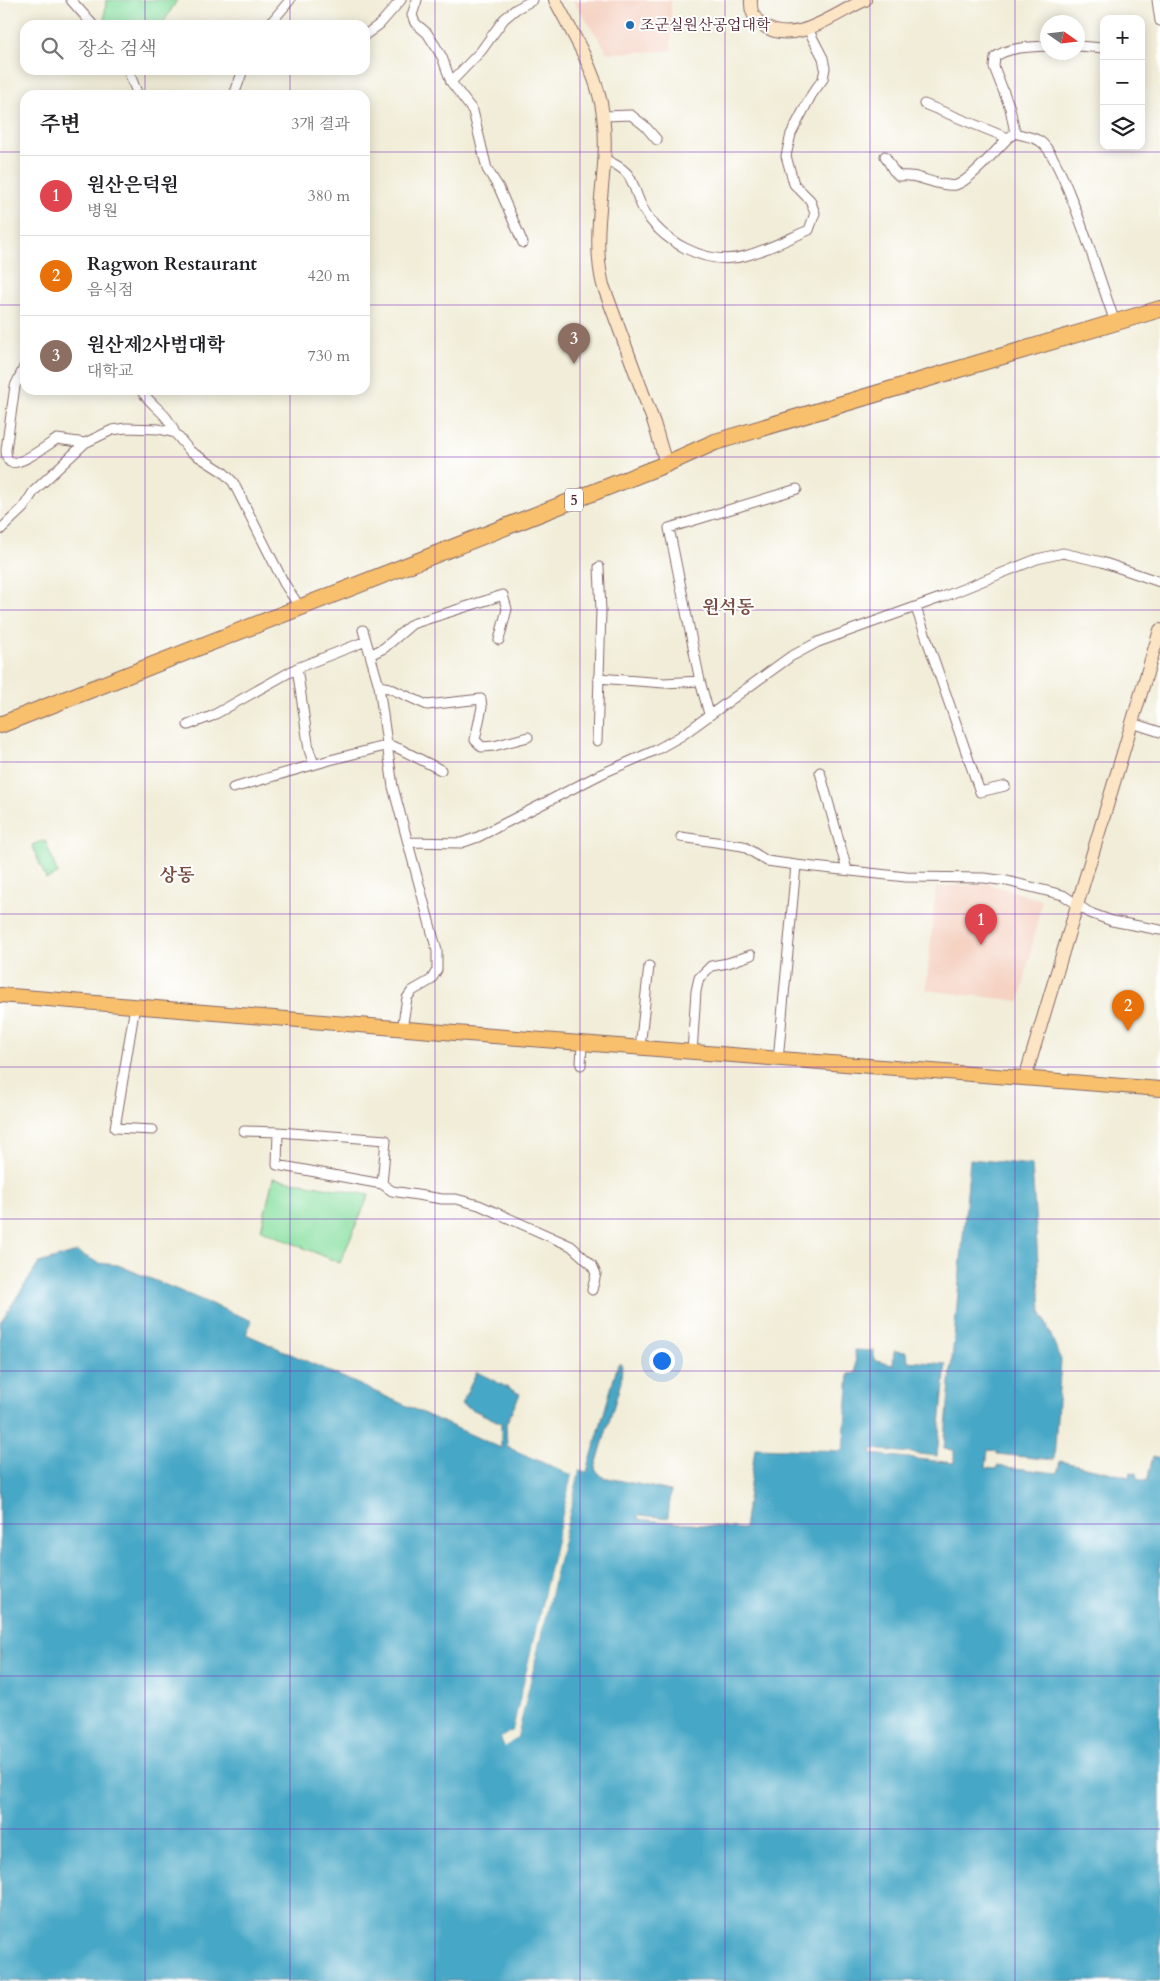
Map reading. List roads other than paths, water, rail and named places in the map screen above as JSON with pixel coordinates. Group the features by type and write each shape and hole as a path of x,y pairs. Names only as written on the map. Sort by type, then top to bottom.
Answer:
{"highway":[{"name":"5","path":"0,725 299,606 666,464 716,442 1160,309"}],"main road":[{"path":"0,995 778,1060 1160,1088"}],"street":[{"path":"71,0 89,20"},
{"path":"273,20 290,0"},
{"path":"370,31 380,24 401,0"},
{"path":"417,0 412,15 415,23 427,33 442,57 451,82 473,111 487,169 500,188 523,243"},
{"path":"451,82 480,51 504,19 533,0"},
{"path":"555,0 592,72 600,93 604,116 604,159 597,241 598,268 654,423 666,464"},
{"path":"751,0 752,14 766,28 792,33 808,28 860,1"},
{"path":"1157,0 1160,21"},
{"path":"604,159 625,170 642,207 656,227 664,235 689,251 730,258 744,256 809,230 815,214 810,200 794,184 786,156 791,134 812,94 823,79 825,68 823,58 808,28"},
{"path":"1012,136 1010,108 994,67 995,57 1000,53 1040,46"},
{"path":"1085,47 1100,48"},
{"path":"130,75 136,90"},
{"path":"236,90 241,75"},
{"path":"924,104 1012,136 1040,141 1047,148 1067,187 1115,322"},
{"path":"604,116 631,115 645,126 657,140"},
{"path":"885,156 892,170 899,176 910,175 942,185 954,186 972,174 1012,136"},
{"path":"20,376 15,386 6,450 7,458 10,462 15,463 23,460 57,439 85,443"},
{"path":"145,395 154,406 165,414 175,433 190,451 224,472 233,482 284,583 299,606"},
{"path":"0,530 23,508 34,491 85,443 112,430 126,428 159,429 175,433"},
{"path":"709,714 700,681 669,528 797,490"},
{"path":"408,842 461,842 478,838 600,774 656,750 681,736 790,657 818,642 916,608 1037,559 1063,553 1102,562 1160,582"},
{"path":"597,741 601,610 599,567"},
{"path":"372,654 384,648 412,624 503,595 507,608 499,640"},
{"path":"916,608 980,792 1004,786"},
{"path":"363,630 372,654 379,686 393,787 437,951 437,970 432,980 412,991 407,998 402,1029"},
{"path":"1025,1078 1160,630"},
{"path":"188,724 212,716 297,668 366,640"},
{"path":"297,668 314,764"},
{"path":"598,678 664,683 700,681"},
{"path":"379,686 389,688 427,705 481,699 482,707 475,740 482,747 494,746 528,737"},
{"path":"1132,723 1160,732"},
{"path":"233,788 314,764 388,746 400,749 441,770"},
{"path":"820,772 847,870"},
{"path":"681,838 743,846 767,860 796,865 906,877 984,878 1008,881 1063,896 1077,903 1090,913 1112,921 1160,930"},
{"path":"778,1060 796,865"},
{"path":"692,1052 696,991 700,978 711,966 728,963 751,954"},
{"path":"640,1048 649,966"},
{"path":"134,1006 115,1128 153,1130"},
{"path":"581,1065 582,1044"},
{"path":"244,1131 386,1140 382,1184"},
{"path":"278,1132 277,1165 382,1184 392,1191 442,1199 456,1199 480,1205 571,1246 592,1265 596,1274 592,1290"}],"water":[{"path":"970,1159 1032,1165 1041,1311 1061,1360 1054,1460 997,1454 997,1451 988,1450 986,1468 996,1469 997,1466 1057,1473 1060,1461 1129,1477 1130,1472 1137,1473 1137,1479 1147,1481 1153,1456 1160,1458 1160,1981 0,1981 0,1323 39,1263 77,1252 99,1263 118,1265 252,1321 246,1334 501,1448 501,1423 461,1404 477,1372 520,1394 506,1424 507,1447 572,1475 513,1730 501,1738 504,1746 517,1737 579,1471 587,1472 618,1364 622,1364 621,1382 595,1469 603,1477 671,1491 668,1518 639,1515 638,1519 744,1529 755,1448 843,1451 849,1374 856,1373 855,1350 874,1351 874,1360 893,1365 894,1351 907,1352 908,1361 946,1364 937,1456 872,1449 871,1454 954,1463 954,1450 944,1449"}],"place":[{"name":"조군실원산공업대학","path":"630,25"},
{"name":"원산제2사범대학","path":"574,364"},
{"name":"원산은덕원","path":"981,945"},
{"name":"Ragwon Restaurant","path":"1128,1031"}],"district":[{"name":"원석동","path":"728,607"},
{"name":"상동","path":"177,875"}]}
